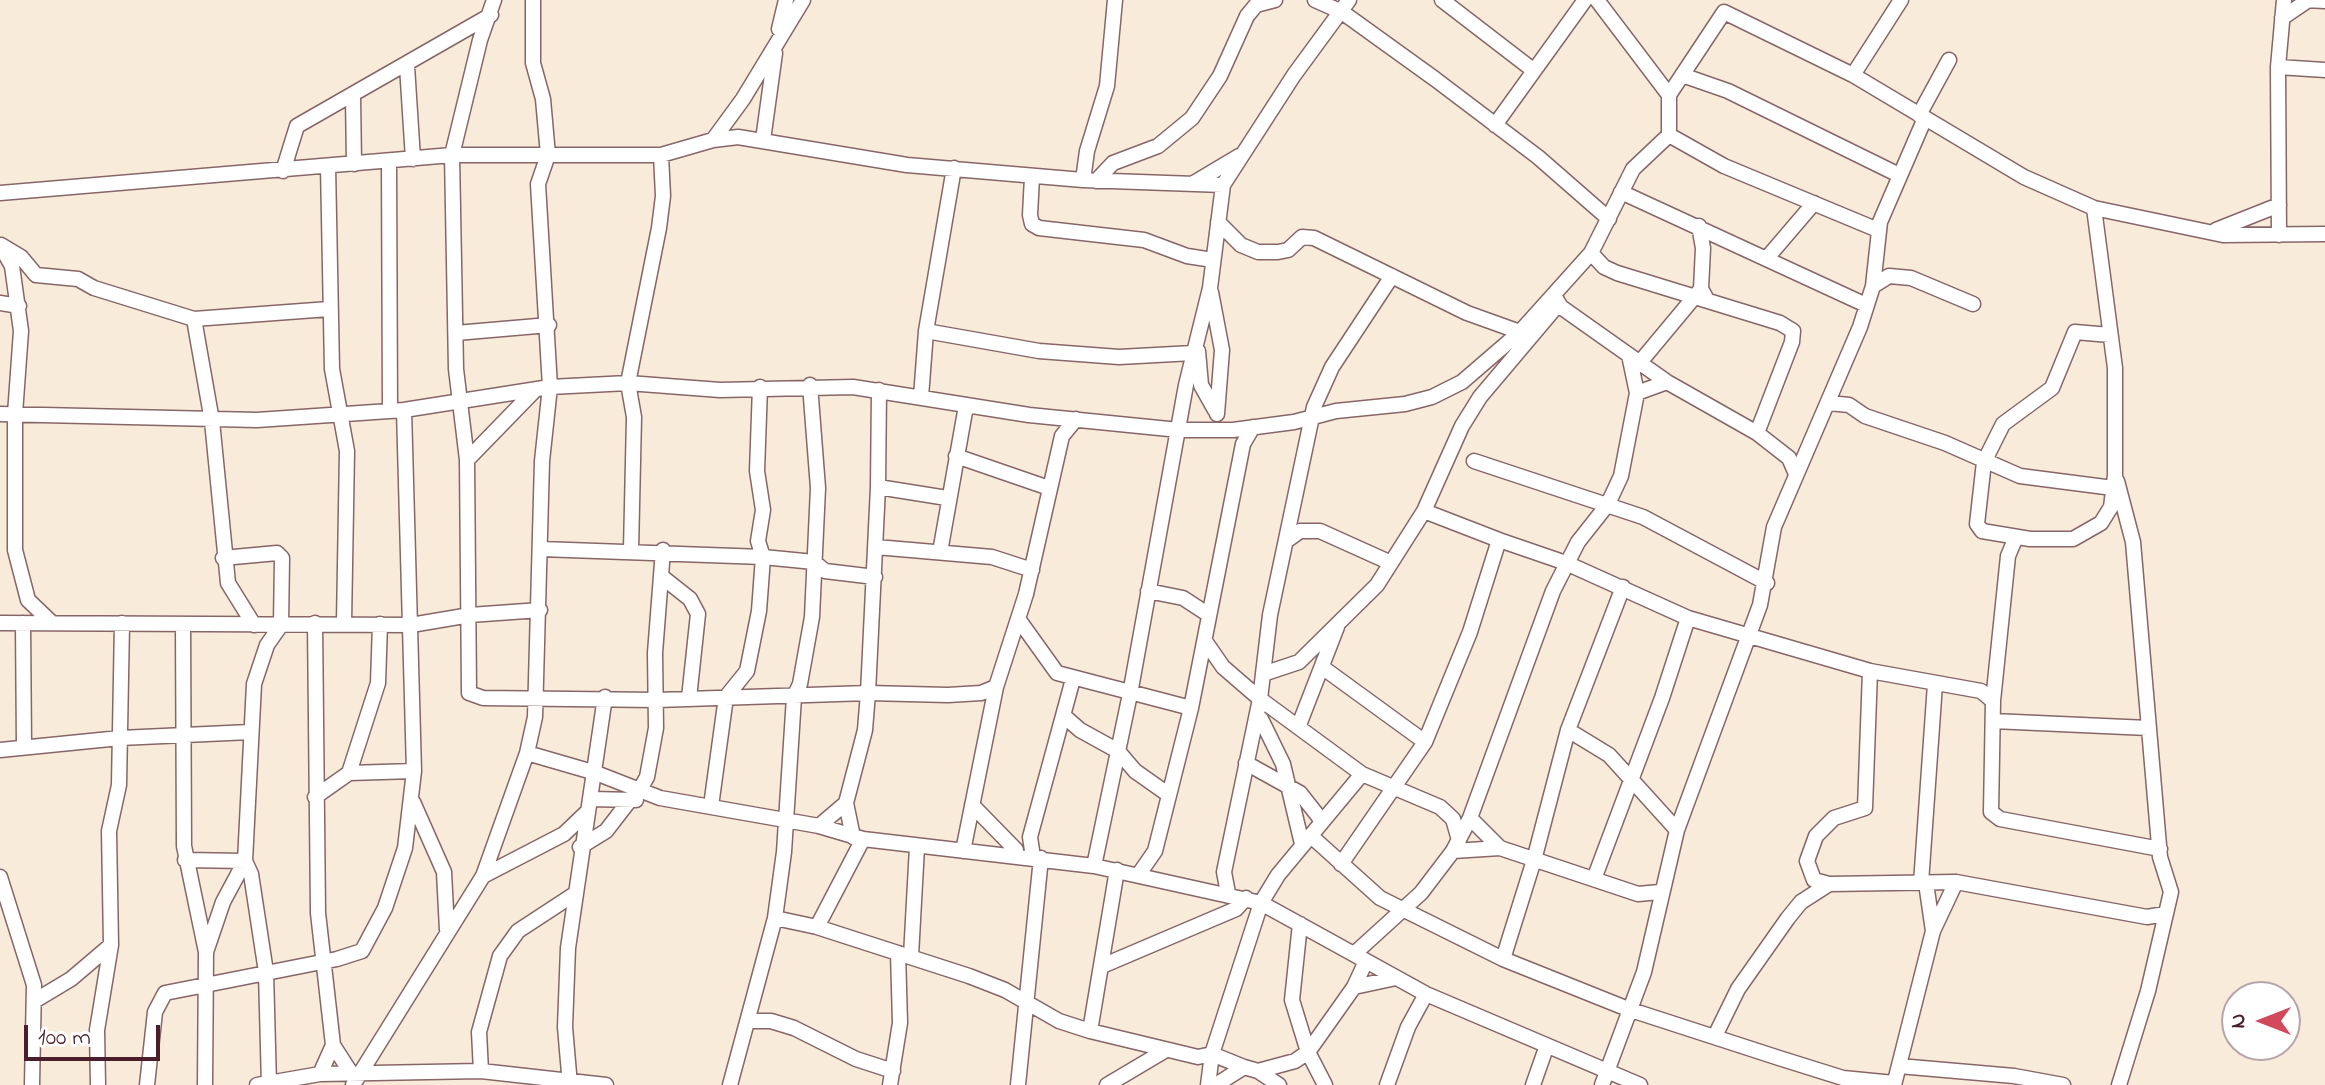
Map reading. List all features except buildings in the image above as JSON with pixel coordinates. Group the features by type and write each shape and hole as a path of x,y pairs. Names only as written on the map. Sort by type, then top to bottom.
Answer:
{"street":[{"path":"494,0 480,40 452,155 456,333 467,460 469,693 483,698 605,697 657,700 868,693 987,698"},
{"path":"355,1077 483,876 527,753 538,697 543,388 549,325 538,184 548,155 543,99 533,63 533,0"},
{"path":"763,140 776,41 786,0"},
{"path":"713,140 743,99 803,0"},
{"path":"1090,181 1087,151 1107,86 1115,0"},
{"path":"1090,181 1113,163 1158,146 1184,126 1220,76 1247,16 1256,5 1275,0"},
{"path":"1315,0 1346,6 1609,219"},
{"path":"1495,125 1585,0"},
{"path":"1597,0 1669,95"},
{"path":"1853,75 1901,0"},
{"path":"2279,235 2278,67 2284,0"},
{"path":"2282,18 2306,0 2325,1"},
{"path":"1451,2 1533,70"},
{"path":"1094,866 1130,694 1195,348 1210,288 1223,185 1346,6"},
{"path":"1669,135 1669,95 1728,6 1853,75 2024,177 2094,208 2204,233 2325,234"},
{"path":"283,171 297,126 407,66 491,15"},
{"path":"1604,1079 1644,972 1660,892 1677,830 1767,583 1774,527 1796,474 1796,459 1829,403 1873,286 1878,230 1922,117 1949,60"},
{"path":"407,66 413,159"},
{"path":"2278,67 2325,70"},
{"path":"1682,75 1728,91 1899,175"},
{"path":"353,96 354,164"},
{"path":"1263,674 1299,662 1377,585 1424,511 1462,426 1480,397 1591,253 1640,158 1669,135"},
{"path":"1669,135 1724,166 1878,230"},
{"path":"0,193 452,155 661,155 713,140 763,140 907,165 1032,177 1223,185"},
{"path":"519,154 538,184"},
{"path":"1191,184 1244,154"},
{"path":"631,550 634,417 628,383 659,228 663,196 661,155"},
{"path":"147,1085 159,1002 173,989 266,972 328,965 362,951 371,939 401,861 414,771 411,625 397,410 389,161"},
{"path":"328,166 332,369 343,412 347,451 344,623"},
{"path":"921,397 926,331 954,168"},
{"path":"1032,177 1030,215 1032,224 1039,228 1144,240 1174,253 1213,260"},
{"path":"1621,192 1866,305"},
{"path":"1767,258 1789,228 1814,203"},
{"path":"2204,233 2245,221 2279,205"},
{"path":"2094,208 2115,368 2114,482 2107,516 2081,537 2016,537 1978,528 1984,462 2003,424 2057,381 2075,332 2110,335"},
{"path":"2099,229 2116,212"},
{"path":"1218,222 1247,249 1278,252 1308,236 1467,313 1520,332"},
{"path":"775,918 817,927 1005,990 1027,1005 1090,1031 1251,1069 1279,1085 1295,1061 1308,1052 1354,987 1360,957 1436,876 1470,819 1538,628 1566,563 1603,510 1621,476 1637,393 1635,358 1701,295 1703,248 1699,226"},
{"path":"1703,248 1716,234"},
{"path":"0,245 16,262 36,275 78,279 94,288 194,319 329,309"},
{"path":"1591,253 1604,267 1617,273 1701,295 1780,323 1793,331 1792,342 1757,433"},
{"path":"0,278 16,262"},
{"path":"16,262 21,331 8,414 15,550 28,600 52,623"},
{"path":"1876,263 1889,276"},
{"path":"1228,893 1224,872 1258,720 1270,615 1310,419 1332,367 1392,276"},
{"path":"1873,286 1889,276 1911,278 1973,304"},
{"path":"1210,288 1222,350 1217,414"},
{"path":"0,303 19,306"},
{"path":"8,414 212,421 397,410 460,403 490,394 543,388 628,383 720,390 810,385 879,390 966,406 1179,430 1233,430 1432,397 1462,382 1553,304"},
{"path":"1553,304 1667,382 1796,459"},
{"path":"194,319 212,421 223,558 233,597 254,625"},
{"path":"456,333 549,325"},
{"path":"926,331 1039,351 1119,357 1195,348"},
{"path":"1195,348 1201,385 1217,414 1243,444"},
{"path":"1637,393 1667,382"},
{"path":"730,1085 775,918 794,697 800,684 812,617 818,488 810,385"},
{"path":"711,806 726,697 747,671 759,611 763,557 758,541 763,510 757,471 760,387"},
{"path":"467,460 543,388"},
{"path":"817,927 858,838 846,803 865,730 868,693 875,577 879,390"},
{"path":"1829,403 1849,405 1865,416 1945,443 1984,462 2041,482 2114,482"},
{"path":"940,552 947,498 966,406"},
{"path":"1058,417 1062,436"},
{"path":"963,851 987,698 996,687 1019,620 1062,436 1076,419"},
{"path":"1294,422 1307,437"},
{"path":"1139,874 1155,851 1191,708 1243,444 1253,427"},
{"path":"956,456 1049,488"},
{"path":"1474,461 1593,498 1603,510 1643,517 1767,583"},
{"path":"2114,482 2126,510 2135,560 2160,849 2171,892 2148,991 2119,1085"},
{"path":"878,487 947,498"},
{"path":"1424,511 1566,563 1688,618 1870,671 1989,693"},
{"path":"1286,541 1300,531 1320,531 1391,563"},
{"path":"2016,537 2008,556 1989,693 1993,721 1991,802 1995,817 2160,849"},
{"path":"1341,864 1425,742 1470,632 1499,540"},
{"path":"876,547 992,557 1032,570"},
{"path":"541,549 663,550 763,557 814,562 825,571 875,577"},
{"path":"580,847 606,831 647,777 654,749 657,700 655,653 663,550"},
{"path":"206,952 223,902 245,861 250,732 258,666 281,625 282,556 223,558"},
{"path":"661,576 690,599 698,614 689,698"},
{"path":"1503,959 1534,860 1568,730 1623,587"},
{"path":"1148,591 1183,598 1209,615"},
{"path":"0,623 411,625 470,615 540,610"},
{"path":"1594,879 1688,618"},
{"path":"1019,620 1052,670 1073,679 1191,708"},
{"path":"23,623 24,747"},
{"path":"98,1085 97,1030 111,945 109,831 119,785 122,623"},
{"path":"315,623 315,797 333,1045 320,1074"},
{"path":"183,624 185,860 206,952 205,1085"},
{"path":"349,773 378,683 380,624"},
{"path":"1299,725 1337,626"},
{"path":"1205,641 1223,667 1260,699 1362,774 1440,807 1453,819 1456,845"},
{"path":"1322,667 1425,742"},
{"path":"1870,671 1865,808 1834,818 1816,836 1809,852 1814,880 1829,884 1956,882 2147,917 2165,914"},
{"path":"1014,852 1030,837 1073,679"},
{"path":"1933,931 1922,859 1935,684"},
{"path":"569,1083 565,992 580,847 596,773 605,697"},
{"path":"1258,720 1280,714"},
{"path":"1064,716 1080,730 1118,751 1135,771 1169,795"},
{"path":"1258,720 1283,764 1307,840 1380,898 1503,959 1628,1009 1846,1081 1894,1084 1933,931 1956,882"},
{"path":"1993,721 2148,728"},
{"path":"1568,730 1609,755 1677,830"},
{"path":"0,750 120,738 250,732"},
{"path":"527,753 596,773 635,794 785,819 858,838 917,847 1014,852 1139,874 1246,898 1261,903 1426,994 1546,1048 1604,1079 1640,1085"},
{"path":"1246,763 1306,798 1322,821"},
{"path":"315,797 349,773 414,771"},
{"path":"1208,1085 1207,1060 1261,903 1307,840 1362,774"},
{"path":"483,876 564,834 589,805 635,794"},
{"path":"412,799 444,872 447,931"},
{"path":"819,826 846,803"},
{"path":"972,805 1014,852"},
{"path":"1453,819 1470,819 1500,848"},
{"path":"1018,1085 1038,890 1037,858 1030,837"},
{"path":"1456,845 1500,848 1638,894 1660,892"},
{"path":"748,1021 771,1021 794,1028 892,1078 917,847"},
{"path":"1155,851 1168,880"},
{"path":"1901,882 1922,859"},
{"path":"185,860 245,861"},
{"path":"245,861 251,874 266,972 265,1084 320,1074 355,1077 481,1071 598,1084"},
{"path":"1038,890 1064,861"},
{"path":"1090,1031 1117,870"},
{"path":"1201,887 1224,872"},
{"path":"0,877 36,1000 32,1085"},
{"path":"1715,1036 1738,989 1788,918 1801,902 1829,884"},
{"path":"481,1071 479,1032 500,956 518,931 576,893"},
{"path":"1638,894 1656,912"},
{"path":"1102,966 1236,909 1246,898"},
{"path":"2147,917 2160,931"},
{"path":"1300,924 1292,1000 1308,1052 1325,1085"},
{"path":"36,1000 71,979 111,945"},
{"path":"1354,987 1396,978"},
{"path":"1005,990 1029,986"},
{"path":"1387,1085 1408,1027 1426,994"},
{"path":"333,1045 355,1077"},
{"path":"1533,1085 1546,1048"},
{"path":"1107,1085 1166,1050"},
{"path":"1216,1085 1251,1069 1295,1061"},
{"path":"1899,1066 2014,1076 2063,1085"}]}
